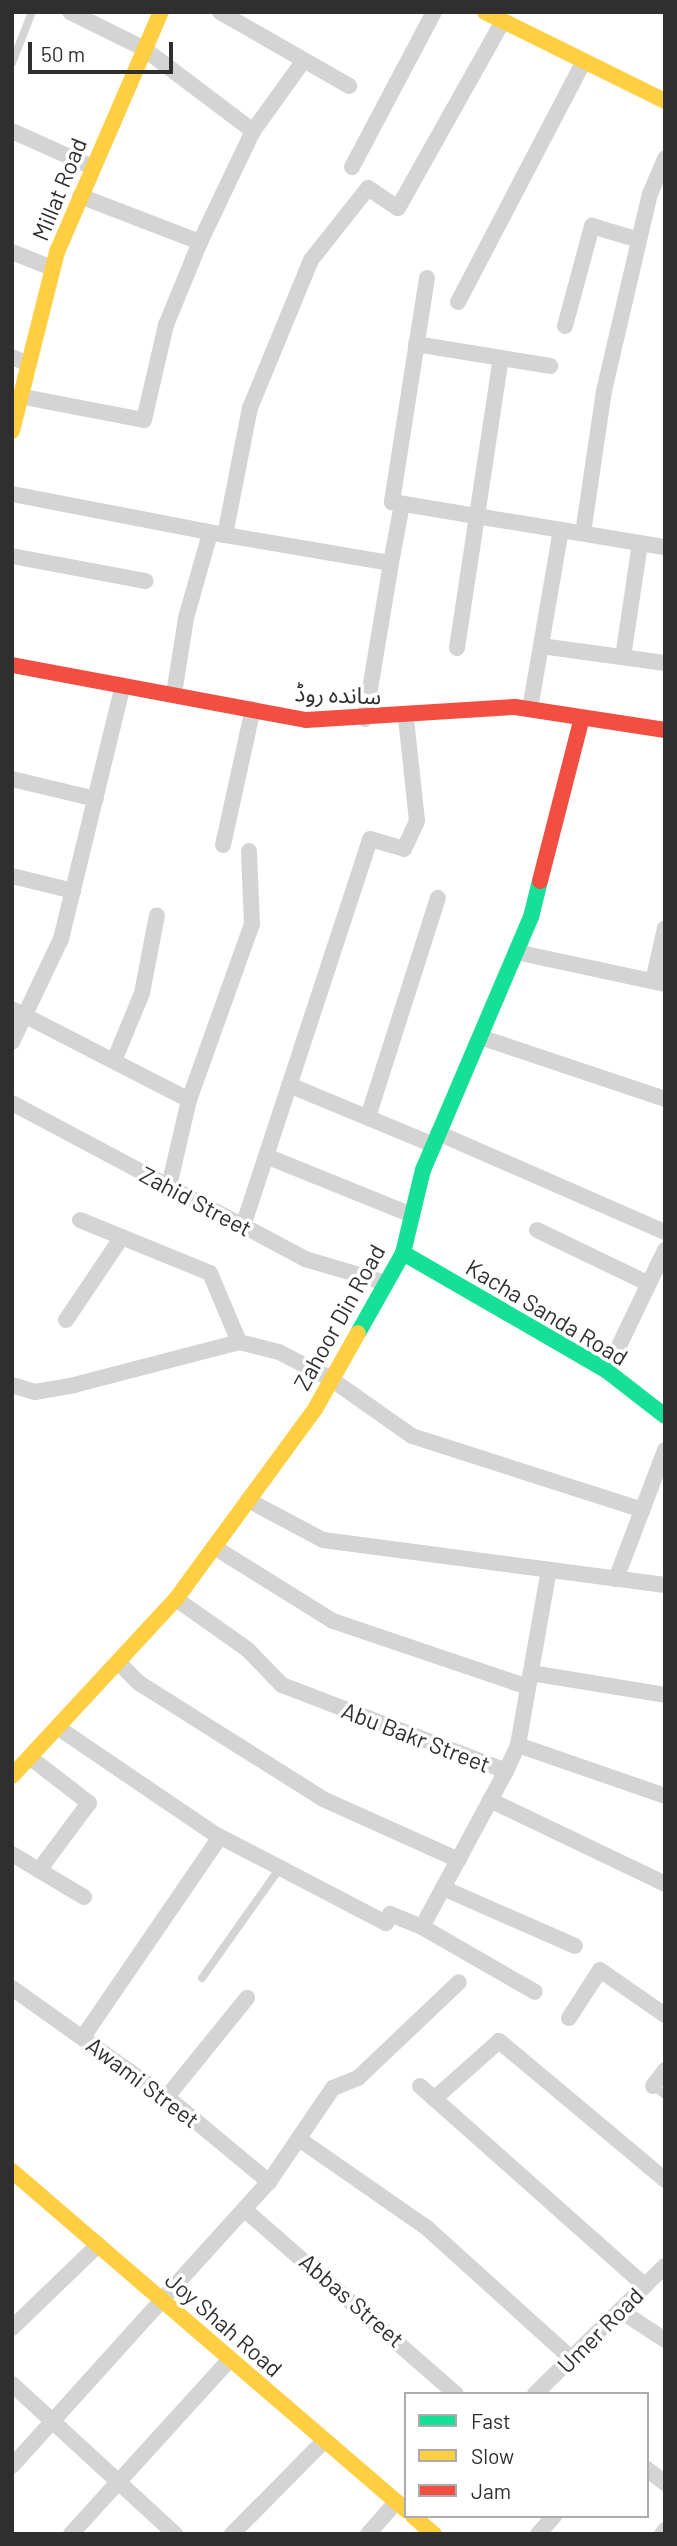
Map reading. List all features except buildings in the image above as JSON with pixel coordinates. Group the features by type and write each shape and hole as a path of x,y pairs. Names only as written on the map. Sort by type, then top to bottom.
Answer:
{"street":[{"path":"70,12 143,48 253,131"},
{"name":"Millat Road","path":"12,431 19,396 19,360 80,196 161,12"},
{"path":"220,12 349,86"},
{"path":"352,167 433,12"},
{"path":"485,12 665,101"},
{"path":"174,694 186,618 218,534 250,408 311,260 368,188 398,208 503,21"},
{"path":"19,396 144,420 166,325 200,242 253,131 304,60"},
{"path":"458,302 584,61"},
{"path":"12,131 92,167"},
{"path":"583,533 604,391 639,240 665,158"},
{"path":"80,196 200,242"},
{"path":"565,326 592,226 639,240"},
{"path":"12,252 52,268"},
{"path":"427,278 392,502 665,547"},
{"path":"416,344 550,366"},
{"path":"457,648 480,516 501,358"},
{"path":"12,494 218,534 391,563"},
{"path":"365,719 402,504"},
{"path":"530,709 561,530"},
{"path":"623,657 640,543"},
{"path":"12,556 146,580"},
{"path":"541,646 665,663"},
{"name":"ساندہ روڈ","path":"12,665 306,720 406,718 530,709 665,730"},
{"path":"12,1042 19,1012 61,939 123,685"},
{"path":"223,845 253,709"},
{"path":"243,1226 370,839 404,849 417,821 406,718"},
{"name":"Zahoor Din Road","path":"12,1776 60,1729 176,1599 331,1379 403,1253 412,1214 436,1139 531,917 582,718"},
{"path":"12,779 96,799"},
{"path":"169,1186 189,1100 253,924 249,851"},
{"path":"12,876 73,891"},
{"path":"368,1118 438,898"},
{"path":"114,1061 142,993 157,915"},
{"path":"516,952 659,982 665,928"},
{"path":"19,1012 189,1100"},
{"path":"480,1037 665,1098"},
{"path":"289,1085 368,1118 436,1139 665,1232"},
{"name":"Zahid Street","path":"12,1103 305,1259 386,1283"},
{"path":"266,1156 412,1214"},
{"path":"80,1220 210,1273 239,1342"},
{"path":"537,1230 649,1284"},
{"path":"65,1320 122,1237"},
{"path":"607,1371 665,1250"},
{"name":"Kacha Sanda Road","path":"403,1253 607,1371 665,1416"},
{"path":"12,1385 34,1392 74,1385 239,1342 279,1352 331,1379 412,1436 642,1510"},
{"path":"616,1579 665,1450"},
{"path":"248,1500 323,1541 665,1585"},
{"path":"214,1546 332,1621 529,1680 665,1695"},
{"path":"518,1745 549,1570"},
{"name":"Abu Bakr Street","path":"176,1599 247,1649 282,1685 506,1771 518,1745 665,1796"},
{"path":"119,1663 139,1683 323,1799 459,1860"},
{"path":"60,1729 220,1837 386,1923 390,1914 422,1927 535,1992"},
{"path":"32,1759 89,1803 39,1870"},
{"path":"422,1927 506,1771"},
{"path":"491,1800 665,1884"},
{"path":"83,2037 220,1837"},
{"path":"12,1854 84,1897"},
{"path":"443,1888 575,1946"},
{"path":"569,2018 600,1970 665,2015"},
{"path":"12,2466 165,2303 269,2182 333,2088 358,2078 459,1982"},
{"name":"Awami Street","path":"12,1988 166,2098 269,2182"},
{"path":"166,2098 247,1998"},
{"path":"434,2099 499,2040 664,2179"},
{"path":"659,2091 665,2070"},
{"path":"420,2086 645,2286"},
{"path":"299,2138 427,2228 572,2358"},
{"name":"Joy Shah Road","path":"12,2171 401,2506"},
{"name":"Abbas Street","path":"245,2210 454,2392"},
{"path":"12,2328 98,2245"},
{"name":"Umer Road","path":"537,2392 665,2266"},
{"path":"621,2311 665,2340"},
{"path":"71,2534 230,2359"},
{"path":"12,2384 175,2534"},
{"path":"232,2534 325,2441"},
{"path":"649,2471 665,2483"},
{"path":"368,2534 401,2506"},
{"path":"415,2518 434,2534"},
{"path":"538,2534 552,2518"}],"lane":[{"path":"12,62 32,12"},
{"path":"202,1979 281,1868"}],"traffic: fast":[{"path":"358,1333 403,1253 423,1170 531,917 540,881"},
{"path":"403,1253 607,1371 665,1416"}],"traffic: slow":[{"path":"12,431 57,252 161,12"},
{"path":"485,12 665,101"},
{"path":"12,1776 176,1599 315,1409 358,1333"},
{"path":"12,2171 404,2508"},
{"path":"415,2518 434,2534"}],"traffic: jam":[{"path":"12,665 306,720 515,707 665,730"},
{"path":"540,881 582,718"}]}
